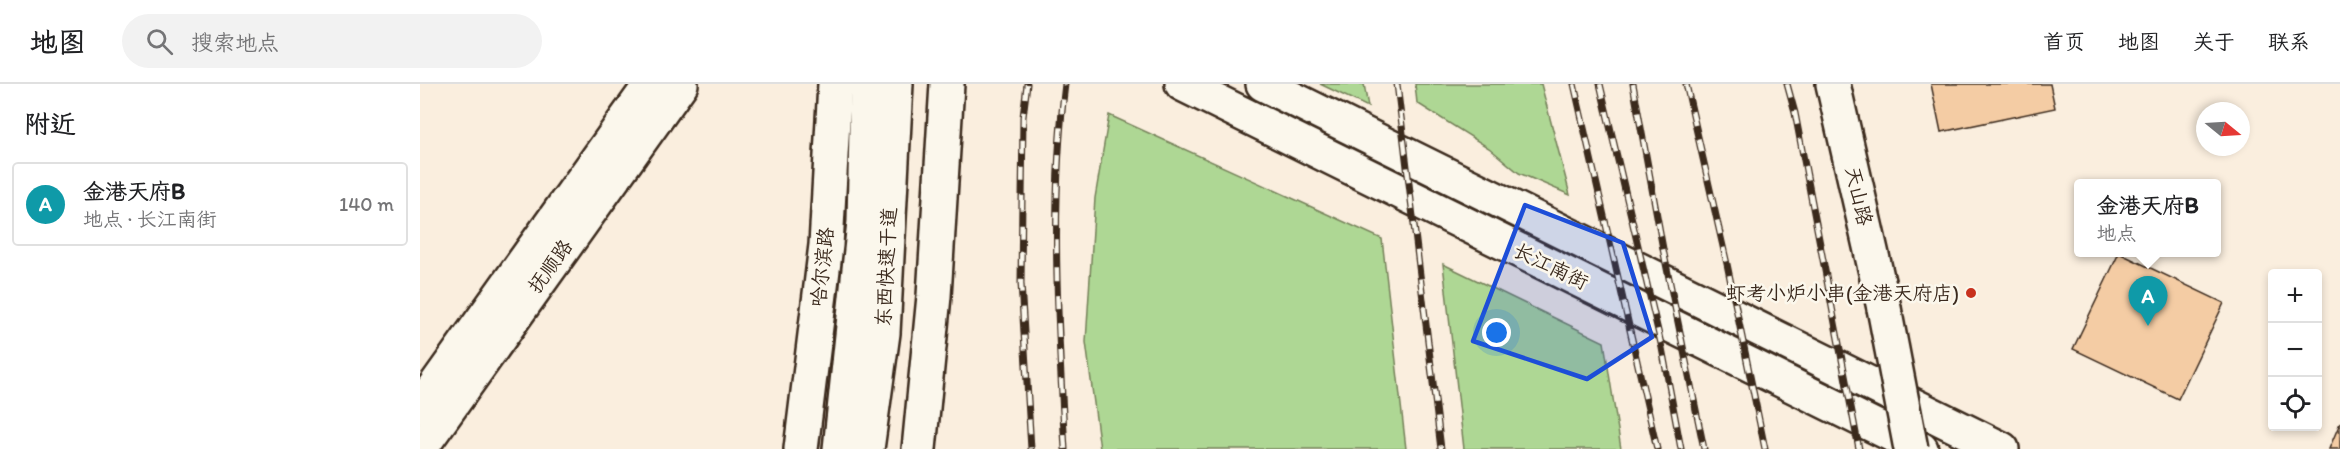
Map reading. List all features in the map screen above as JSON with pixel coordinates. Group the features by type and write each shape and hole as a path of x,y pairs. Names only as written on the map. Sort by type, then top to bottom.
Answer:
{"main road":[{"name":"抚顺路","path":"420,407 651,84"},
{"name":"抚顺路","path":"420,449 681,84"},
{"name":"哈尔滨路","path":"801,449 826,245 835,84"},
{"name":"东西快速干道","path":"840,449 864,222 867,84"},
{"name":"东西快速干道","path":"867,449 883,333 896,84"},
{"path":"919,449 934,296 947,84"},
{"name":"长江南街","path":"1182,84 1921,449"},
{"name":"长江南街","path":"1263,84 2002,449"},
{"name":"天山路","path":"1833,84 1884,308 1911,449"}],"highlighted area":[{"path":"1525,205 1623,243 1652,337 1587,379 1473,341"}],"green space":[{"path":"1320,84 1364,84 1368,107"},
{"path":"1415,84 1541,84 1570,195 1519,173 1489,148 1417,103"},
{"path":"1109,115 1382,239 1406,449 1100,449 1086,342 1095,198"},
{"path":"1443,264 1604,342 1621,449 1464,449"}],"building":[{"path":"1931,84 2050,84 2055,108 1941,132"},
{"path":"2117,257 2127,257 2224,303 2178,399 2073,349"},
{"path":"2340,423 2340,449 2329,449"}],"railway":[{"path":"1027,84 1023,117 1021,283 1031,449"},
{"path":"1065,84 1060,129 1057,266 1065,449"},
{"path":"1397,84 1441,449"},
{"path":"1574,84 1657,449"},
{"path":"1600,84 1662,348 1681,449"},
{"path":"1633,84 1663,249 1704,449"},
{"path":"1686,84 1727,264 1765,449"},
{"path":"1787,84 1795,113 1859,449"}],"place":[{"name":"虾考小炉小串(金港天府店)","path":"1971,293"},
{"name":"金港天府B","path":"2148,326"}]}
